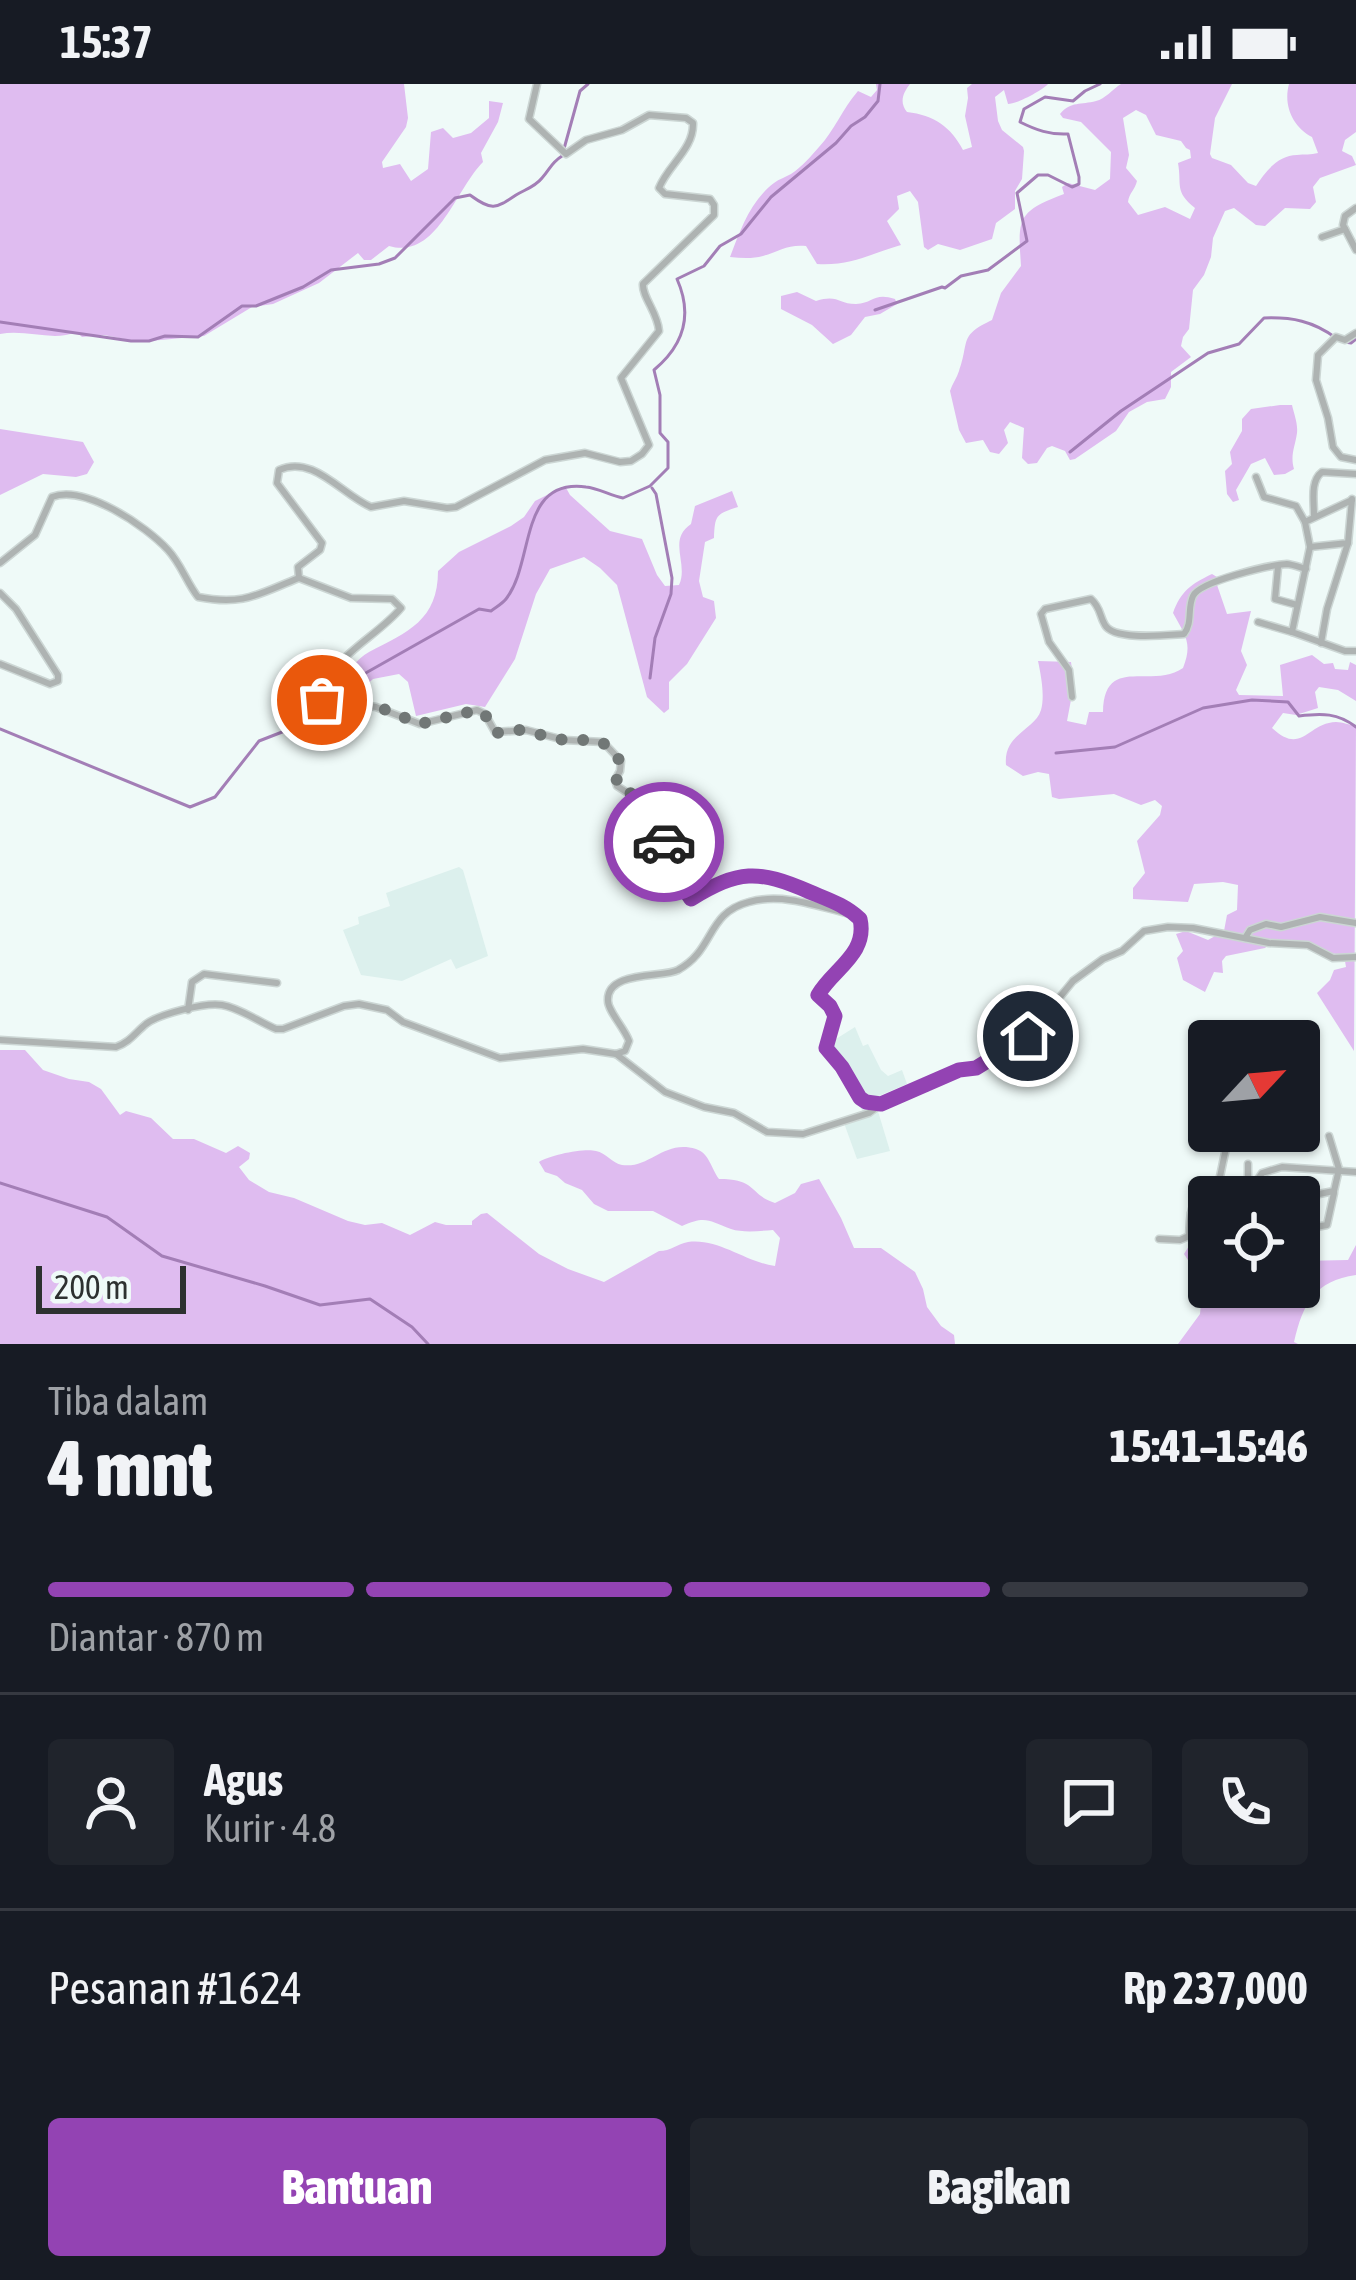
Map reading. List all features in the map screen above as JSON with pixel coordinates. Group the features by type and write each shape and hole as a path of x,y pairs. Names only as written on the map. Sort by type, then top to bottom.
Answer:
{"street":[{"path":"299,578 298,567 322,543 277,482 279,470 288,466 322,475 371,507 404,501 447,508 545,460 585,453 620,462 646,451 648,440 621,378 659,331 643,284 714,215 710,199 665,194 659,188 693,138 693,124 686,118 649,115 563,151 530,119 537,84"},
{"path":"1356,208 1343,220 1356,250"},
{"path":"1322,237 1345,229"},
{"path":"1356,333 1346,340 1335,338 1318,355 1316,380 1333,447 1341,457 1356,460"},
{"path":"1314,517 1316,477 1322,472 1356,474"},
{"path":"1256,477 1264,497 1296,506 1305,522 1310,547 1292,632"},
{"path":"0,563 35,535 50,500 60,494 109,507 133,520 165,546 198,597 239,601 299,578 339,595 392,599 400,604 397,613 339,664 320,698 328,703 376,706 420,724 477,710 497,733 519,730 603,742 620,761 617,786 654,810 673,872 687,897 692,899 729,879 761,877 845,906 858,916 860,944 818,995 835,1016 826,1048 860,1098 881,1104"},
{"path":"1305,522 1354,499"},
{"path":"1321,643 1348,543 1354,499"},
{"path":"1310,547 1348,543"},
{"path":"1072,697 1069,670 1046,637 1043,610 1091,599 1102,610 1111,632 1184,634 1190,628 1192,597 1198,590 1238,574 1287,564 1306,569"},
{"path":"1278,567 1275,599 1298,605"},
{"path":"0,592 16,609 58,681 50,684 0,664"},
{"path":"1258,622 1356,651"},
{"path":"616,1054 625,1051 628,1037 608,1005 609,994 635,976 679,970 709,940 722,914 733,907 768,899 858,916"},
{"path":"1244,938 1250,930 1266,925 1281,927 1320,917 1356,923"},
{"path":"0,1040 116,1047 171,1012 221,1005 283,1029 359,1004 386,1010 403,1022 500,1058 583,1048 616,1054 665,1092 734,1113 774,1134 814,1132 998,1056 1028,1036 1073,981 1122,951 1144,931 1178,927 1308,945 1333,958 1356,957"},
{"path":"188,1010 192,982 204,974 277,983"},
{"path":"1320,1227 1329,1222 1339,1169 1329,1136"},
{"path":"1247,1164 1247,1176"},
{"path":"1260,1176 1282,1167 1356,1172"},
{"path":"1320,1194 1334,1191"},
{"path":"1159,1239 1188,1237"}],"shaded area":[{"path":"0,84 404,84 406,127 382,162 383,168 400,164 411,181 428,169 431,132 443,128 453,138 471,133 489,118 489,101 503,103 481,153 483,162 444,220 420,243 406,248 389,246 371,260 358,253 319,283 273,304 252,307 204,336 139,342 104,335 82,337 77,332 0,334"},
{"path":"876,84 910,84 903,98 907,112 941,124 963,150 972,147 965,116 967,88 972,84 1048,84 1008,104 1004,90 995,97 1002,130 1024,151 1015,209 996,223 992,239 960,250 938,244 928,250 918,202 910,191 897,196 899,209 887,221 901,245 829,264 817,264 806,246 755,258 730,257 758,199 810,158 858,91 871,97"},
{"path":"1121,84 1232,84 1215,118 1210,154 1256,186 1278,161 1318,153 1312,137 1291,115 1289,84 1356,84 1356,132 1345,140 1342,151 1356,165 1320,178 1313,187 1316,202 1310,209 1285,208 1265,226 1256,225 1234,208 1225,211 1204,275 1193,290 1189,329 1181,346 1191,357 1171,372 1165,399 1129,412 1116,431 1075,459 1052,446 1037,463 1028,464 1022,458 1024,428 1010,422 1004,430 1008,443 999,454 990,452 983,440 966,443 950,391 967,340 992,320 1001,293 1021,266 1023,219 1037,206 1064,194 1062,187 1068,183 1095,190 1110,179 1111,152 1081,122 1060,114 1072,105 1099,100","holes":["1136,110 1146,115 1156,135 1181,141 1190,150 1191,158 1178,163 1181,192 1195,208 1190,219 1165,207 1138,215 1128,202 1137,181 1126,168 1129,155 1123,118"]},
{"path":"797,292 816,301 856,304 883,297 897,304 865,317 851,335 833,344 812,325 781,309 781,296"},
{"path":"1292,405 1296,419 1294,469 1274,475 1265,458 1251,464 1236,490 1239,500 1233,502 1227,494 1225,471 1232,464 1230,452 1242,431 1242,419 1251,409"},
{"path":"0,429 83,442 94,462 87,474 43,474 0,495"},
{"path":"565,486 610,531 642,539 665,586 679,585 680,537 691,524 695,506 732,491 738,507 716,520 714,538 705,542 699,581 703,597 714,601 716,618 687,664 669,682 669,709 664,713 647,697 617,585 584,557 550,569 536,594 515,659 485,707 466,704 416,716 408,682 399,674 373,679 360,691 338,694 334,690 364,655 418,622 433,602 438,571 459,552 511,526 535,501"},
{"path":"1212,574 1217,577 1227,614 1251,611 1241,651 1247,665 1236,690 1239,695 1283,696 1280,665 1312,655 1324,664 1333,663 1335,669 1348,670 1350,662 1356,665 1356,701 1338,690 1319,687 1315,692 1318,708 1296,715 1283,713 1272,728 1298,739 1326,724 1356,726 1354,1051 1317,993 1334,970 1346,967 1344,955 1328,953 1313,943 1274,940 1265,948 1226,956 1223,973 1214,972 1205,992 1183,980 1177,958 1183,951 1176,934 1186,931 1208,940 1224,931 1227,915 1237,910 1238,885 1194,884 1188,902 1133,899 1133,888 1145,873 1137,841 1160,815 1162,806 1155,800 1141,805 1114,794 1059,799 1052,797 1049,774 1023,776 1006,765 1009,746 1041,710 1038,661 1071,662 1074,684 1067,721 1086,725 1089,712 1103,712 1105,694 1121,678 1171,674 1183,668 1187,645 1173,613 1188,589"},
{"path":"459,867 488,956 456,969 451,959 402,981 361,975 343,930 359,924 358,917 390,906 386,893"},
{"path":"855,1027 881,1070 888,1076 902,1070 907,1084 874,1098 890,1151 857,1159 844,1123 865,1116 828,1044"},
{"path":"0,1050 25,1050 43,1070 89,1082 101,1089 120,1115 126,1111 151,1118 173,1139 194,1139 226,1153 238,1146 250,1153 239,1167 269,1192 348,1221 382,1223 410,1235 435,1222 472,1225 487,1213 539,1254 604,1282 659,1251 688,1242 710,1244 775,1266 780,1238 773,1230 741,1231 707,1220 682,1226 653,1211 608,1211 582,1190 545,1172 539,1162 591,1150 618,1164 632,1165 685,1147 704,1154 719,1179 747,1184 775,1203 795,1193 801,1184 819,1179 854,1248 881,1248 915,1272 927,1307 954,1335 955,1344 0,1344"},
{"path":"1356,1245 1356,1275 1321,1289 1320,1261 1348,1260"},
{"path":"1201,1308 1306,1308 1294,1342 1298,1344 1178,1344"}],"waterway":[{"path":"0,322 131,341 198,337 242,306 256,306 303,287 331,270 395,258 455,198 470,195 489,206 498,205 539,181 562,156 580,91 588,84"},
{"path":"0,729 190,807 215,797 259,741 313,720 348,683 479,609 491,611 515,583 531,526 549,496 564,488 586,487 623,498 650,486 668,468 668,442 660,433 660,395 654,370 683,329 684,305 677,279 704,266 720,246 741,234 771,197 865,117 878,101 880,84"},
{"path":"875,310 988,270 1027,241 1017,193 1038,175 1072,187 1079,184 1079,177 1068,134 1020,122 1024,109 1045,97 1073,101 1100,84"},
{"path":"1070,452 1208,353 1239,344 1264,318 1302,321 1336,338"},
{"path":"1345,342 1356,339"},
{"path":"650,678 655,638 672,578 652,488"},
{"path":"1056,753 1115,747 1203,708 1252,700 1288,702 1299,716 1329,715 1356,727"},
{"path":"0,1183 107,1217 162,1256 320,1305 370,1299 412,1327 428,1344"}],"way so far":[{"path":"322,700 336,706 376,706 420,724 477,710 497,733 532,731 558,739 603,742 620,761 616,784 652,807 664,842"}],"route":[{"path":"664,842 673,872 691,899 738,877 773,878 845,906 860,919 860,944 818,995 835,1016 826,1048 866,1102 881,1104 959,1070 976,1068 1028,1036"}]}
